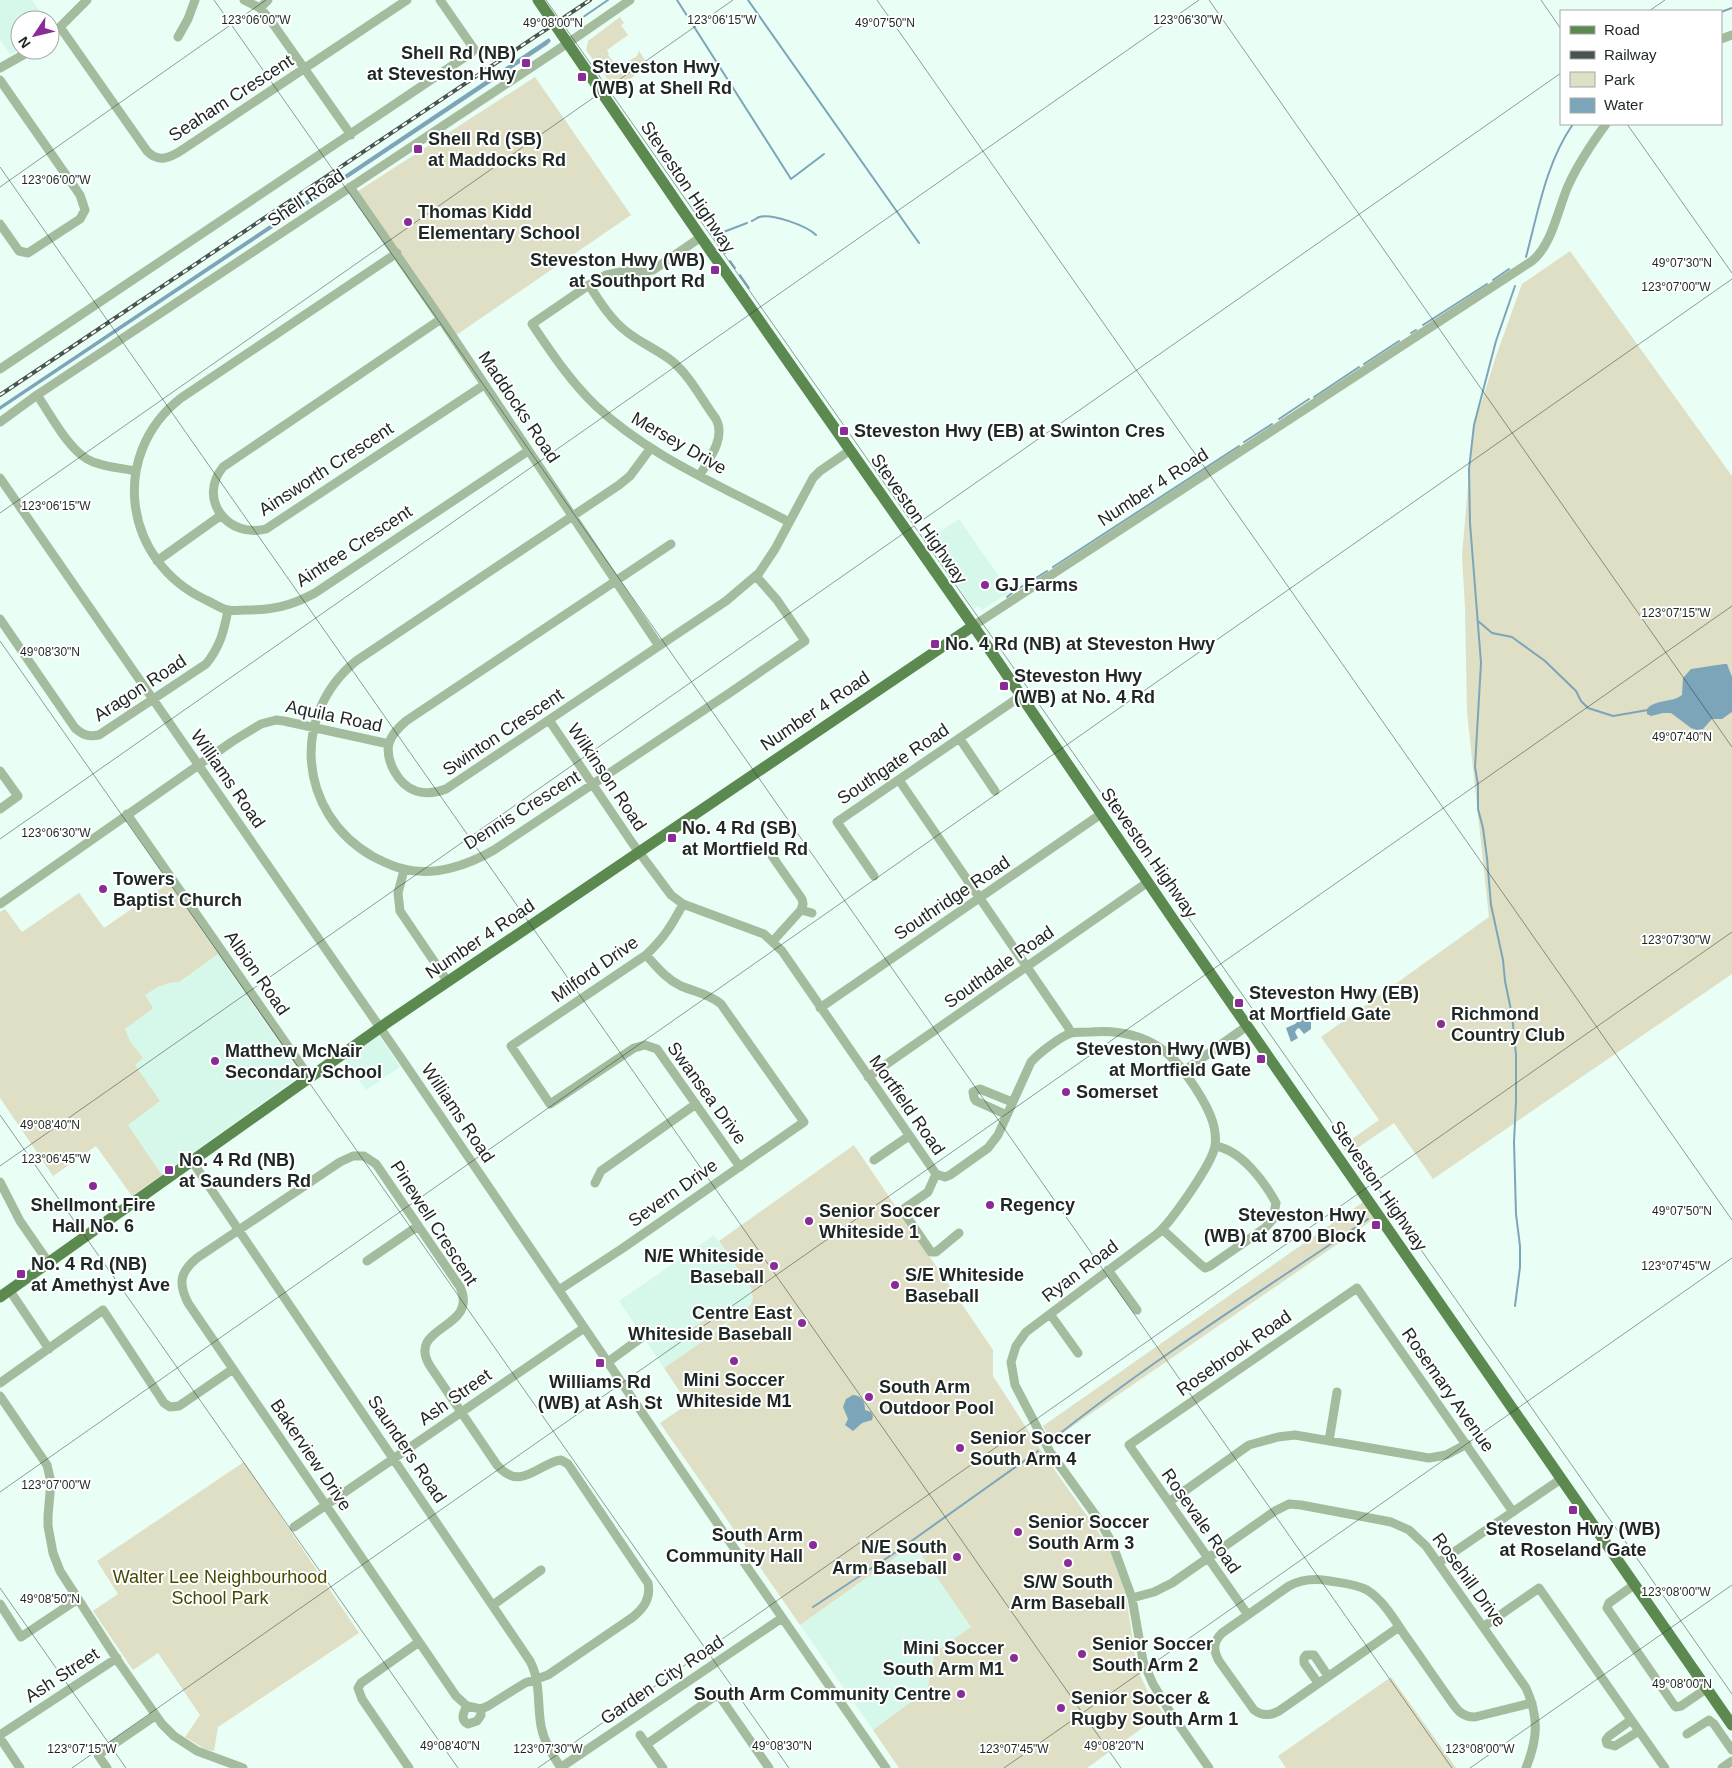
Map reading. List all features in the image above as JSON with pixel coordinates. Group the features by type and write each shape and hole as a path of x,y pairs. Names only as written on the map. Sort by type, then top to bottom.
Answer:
{"main road":[{"name":"Steveston Highway","path":"538,0 1729,1720"},
{"name":"Number 4 Road","path":"5,1294 380,1028 973,626"}],"street":[{"path":"60,27 87,0"},
{"path":"178,37 188,19 195,0"},
{"path":"244,0 260,8 271,21 350,135"},
{"path":"260,8 268,0"},
{"name":"Seaham Crescent","path":"60,27 152,156 166,158 182,150 407,0"},
{"name":"Shell Road","path":"0,369 474,51 470,42 440,0"},
{"name":"Shell Road","path":"0,422 37,395 630,0"},
{"path":"0,68 14,60"},
{"path":"0,80 80,195 85,210 80,218 31,252 26,253 19,251 0,224"},
{"name":"Number 4 Road","path":"973,626 1532,261 1543,250 1578,165 1605,125"},
{"name":"Maddocks Road","path":"350,187 397,253 659,646"},
{"path":"700,475 718,438 720,429 716,419 678,366 620,326 589,285 614,272 653,270 701,237"},
{"name":"Aintree Crescent","path":"397,253 176,402 161,417 146,441 136,471 134,497 138,522 146,543 157,561 180,586 196,596 228,610 263,610 282,607 298,602 315,593 528,451"},
{"name":"Mersey Drive","path":"589,285 532,324 557,361 593,404 622,429 650,449 789,522"},
{"path":"157,561 220,516 214,492 215,480 223,467 441,319"},
{"name":"Ainsworth Crescent","path":"220,516 240,529 251,531 266,529 484,385"},
{"path":"37,395 78,452 95,462 136,471"},
{"name":"Dennis Crescent","path":"650,449 630,476 619,485 344,670 319,708 313,727 312,742 313,773 316,789 328,814 342,834 377,858 404,870 446,870 472,862 494,850 804,641 778,600 756,576"},
{"name":"Swinton Crescent","path":"389,744 392,766 404,783 415,790 431,793 446,789 726,601 756,576 775,549 813,478 849,450"},
{"name":"Williams Road","path":"0,478 380,1028 886,1768"},
{"path":"389,744 394,733 406,721 671,544"},
{"name":"Aragon Road","path":"0,619 75,728 87,736 99,735 206,664 215,653 223,637 228,610"},
{"name":"Southgate Road","path":"874,876 837,822 1021,696"},
{"name":"Wilkinson Road","path":"549,720 639,852"},
{"name":"Aquila Road","path":"0,904 126,814 233,741 268,722 284,721 389,744"},
{"path":"960,739 995,791"},
{"path":"0,770 18,796 0,809"},
{"path":"899,780 1068,1026 1070,1033 1105,1032 1127,1034 1144,1039 1169,1054 1184,1071 1208,1108 1214,1128 1215,1146 1228,1149 1253,1170 1275,1201 1276,1206 1269,1225 1205,1270 1162,1229"},
{"name":"Albion Road","path":"126,814 310,1078"},
{"name":"Southridge Road","path":"820,1008 1101,814"},
{"name":"Mortfield Road","path":"639,852 665,888 683,904 756,930 773,941 782,951 936,1174 941,1176 950,1175 988,1148 998,1136 1031,1062 1070,1033"},
{"path":"772,856 802,900 803,907 773,941"},
{"path":"404,870 398,893 400,911 448,982"},
{"name":"Southdale Road","path":"868,1077 1148,882"},
{"name":"Milford Drive","path":"511,1046 646,955 671,928 683,904"},
{"path":"801,910 812,913"},
{"name":"Severn Drive","path":"559,1290 623,1248 804,1122 720,1004 708,996 681,986 667,978 646,955"},
{"path":"1184,1071 1247,1026"},
{"name":"Swansea Drive","path":"511,1046 550,1104 634,1048 645,1045 657,1049 740,1166"},
{"path":"1007,1115 976,1101 974,1092 980,1089 1012,1102"},
{"path":"594,1183 601,1171 696,1104"},
{"path":"874,1160 909,1136"},
{"name":"Ryan Road","path":"1209,1768 1170,1712 1154,1684 1143,1661 1132,1598 1112,1543 1099,1520 1050,1452 1028,1412 1013,1379 1011,1362 1016,1346 1026,1332 1162,1229 1206,1166 1215,1146"},
{"name":"Pinewell Crescent","path":"239,1230 348,1157 359,1155 367,1157 376,1164 463,1293 463,1304 460,1313 429,1338 424,1348 427,1361 497,1465 507,1474 522,1477 556,1461 561,1460 568,1464 648,1583 649,1596 638,1613 548,1675 537,1679"},
{"name":"Saunders Road","path":"192,1161 530,1661 537,1679 543,1734 548,1749 561,1768"},
{"path":"936,1174 928,1192 906,1207 904,1210 905,1214 931,1252 937,1251 959,1233"},
{"path":"0,1182 3,1197 49,1263"},
{"path":"367,1261 418,1226"},
{"name":"Bakerview Drive","path":"239,1230 193,1262 184,1274 181,1284 188,1303 456,1696 466,1706 463,1720 468,1724 478,1722 481,1709 525,1683 537,1679"},
{"path":"1108,1270 1137,1310"},
{"name":"Rosemary Avenue","path":"1357,1288 1512,1512"},
{"name":"Rosebrook Road","path":"1129,1445 1357,1288"},
{"path":"5,1294 49,1349"},
{"path":"0,1383 103,1310 164,1403 172,1408 179,1406 233,1369"},
{"path":"1050,1314 1078,1354"},
{"name":"Ash Street","path":"294,1527 584,1328"},
{"path":"608,1362 649,1332"},
{"path":"1329,1441 1337,1392"},
{"path":"0,1396 48,1466 51,1482 48,1516 51,1546 60,1571 78,1599 155,1716 174,1736 205,1755 236,1764 243,1768"},
{"path":"1169,1502 1249,1445 1278,1437 1295,1435 1429,1458 1446,1455 1466,1444"},
{"name":"Rosevale Road","path":"1129,1445 1248,1615"},
{"path":"1438,1563 1561,1479"},
{"name":"Rosehill Drive","path":"1132,1598 1167,1586 1281,1507 1294,1504 1402,1525 1417,1536 1438,1563 1526,1688 1536,1719 1536,1735 1526,1768"},
{"path":"493,1604 541,1570"},
{"path":"1399,1627 1270,1715 1259,1713 1252,1706 1215,1652 1216,1639 1222,1633 1292,1584 1318,1579 1353,1585 1367,1590 1382,1603 1461,1714 1478,1716 1532,1703"},
{"path":"1634,1585 1609,1603 1607,1608 1669,1698 1675,1706 1679,1707 1706,1689"},
{"path":"1483,1627 1539,1588 1665,1768"},
{"path":"0,1604 22,1636 78,1599"},
{"name":"Garden City Road","path":"561,1768 782,1618"},
{"path":"409,1768 362,1698 358,1688 362,1682 419,1642"},
{"path":"1318,1683 1304,1663 1306,1655 1314,1655 1328,1676"},
{"name":"Ash Street","path":"0,1736 117,1658"},
{"path":"647,1744 718,1694 769,1768"},
{"path":"466,1706 481,1709"},
{"path":"107,1768 98,1754 155,1716"},
{"path":"1465,1726 1467,1716"},
{"path":"1631,1720 1609,1736 1606,1740 1607,1744 1613,1747 1638,1730"},
{"path":"1687,1734 1708,1720 1714,1724 1732,1750"},
{"path":"1714,1724 1729,1720"},
{"path":"640,1734 663,1768"},
{"path":"0,1736 20,1768"},
{"path":"1722,1768 1732,1761"}],"shaded area":[{"path":"0,0 32,0 39,10 10,10 10,54 0,40"},
{"path":"959,519 1010,592 982,610 979,606 974,609 926,541"},
{"name":"Matthew McNair Secondary School","path":"218,954 301,1075 162,1175 128,1125 135,1065 142,1058 130,1041 125,1029 152,1008 144,995 158,987 179,982"},
{"path":"377,1033 400,1067 366,1090 343,1056"},
{"path":"714,1235 751,1288 753,1299 751,1304 736,1318 664,1368 619,1301"},
{"path":"914,1544 971,1627 935,1652 927,1690 873,1730 800,1625"}],"green space":[{"path":"620,17 624,23 621,25 628,35 607,50 608,55 618,68 637,56 639,51 649,66 621,85 617,79 613,78 609,81 586,50 588,41"},
{"path":"535,77 631,215 452,338 352,195"},
{"name":"Richmond Country Club","path":"1570,251 1732,476 1732,974 1433,1179 1394,1123 1347,1155 1342,1146 1379,1120 1321,1037 1489,917 1467,712 1462,555 1473,429 1496,356 1522,284"},
{"path":"169,883 218,954 179,982 158,987 145,995 153,1008 125,1029 130,1041 143,1058 135,1065 160,1101 128,1125 162,1175 132,1196 96,1146 53,1176 0,1098 0,912 5,909 22,932 79,893 104,928"},
{"path":"854,1145 993,1350 993,1376 1042,1452 1109,1547 1126,1596 1137,1668 1147,1690 1163,1713 1087,1768 899,1768 873,1730 927,1690 935,1652 971,1627 914,1544 800,1625 660,1423 688,1404 664,1368 736,1318 751,1304 753,1299 751,1288 719,1241"},
{"path":"1363,1202 1374,1219 1051,1441 1043,1426"},
{"path":"727,1306 734,1317 699,1340 691,1329"},
{"name":"Walter Lee Neighbourhood School Park","path":"244,1462 359,1633 218,1727 214,1751 205,1749 185,1737 200,1715 158,1653 133,1670 93,1611 118,1594 97,1561"},
{"path":"1391,1677 1456,1768 1286,1768 1278,1756"}],"water":[{"path":"549,38 551,41 547,45 0,410 0,406"},
{"path":"1727,664 1732,677 1732,712 1722,719 1712,719 1703,729 1697,730 1691,728 1671,713 1651,716 1647,714 1647,709 1650,706 1682,695 1683,678 1691,669"},
{"path":"1304,1016 1311,1022 1311,1029 1304,1034 1299,1028 1297,1029 1295,1032 1298,1038 1291,1042 1286,1028 1295,1024"},
{"path":"853,1395 859,1396 865,1410 871,1412 873,1416 872,1420 862,1423 853,1431 845,1425 848,1419 843,1407 846,1399"}],"waterway":[{"path":"576,22 608,0"},
{"path":"677,0 791,179 824,154"},
{"path":"748,0 919,243"},
{"path":"1722,12 1732,8"},
{"path":"1526,257 1549,171 1572,125"},
{"path":"752,221 759,217 772,217 789,221 812,231 816,235"},
{"path":"713,236 747,223"},
{"path":"711,232 725,253"},
{"path":"730,261 735,268"},
{"path":"1493,280 1509,269"},
{"path":"740,275 749,288"},
{"path":"1423,325 1487,284"},
{"path":"1515,286 1496,341 1474,425 1469,469 1470,523 1481,663 1475,767 1478,785 1478,809 1483,828 1491,905 1512,1015 1516,1055 1514,1142 1520,1267 1515,1306"},
{"path":"1411,333 1416,330"},
{"path":"1364,364 1399,341"},
{"path":"1314,397 1359,367"},
{"path":"1279,419 1309,399"},
{"path":"1244,442 1272,424"},
{"path":"1053,567 1239,446"},
{"path":"1036,578 1047,571"},
{"path":"1018,589 1029,582"},
{"path":"1007,597 1012,593"},
{"path":"1478,621 1492,633 1512,637 1545,661 1576,691 1581,701 1588,708 1613,716 1648,710"},
{"path":"1053,1439 1169,1353 1368,1219"},
{"path":"813,1607 896,1552 1038,1451"}],"railway":[{"path":"0,395 590,0"}],"place":[{"name":"Shell Rd (NB) at Steveston Hwy","path":"526,63"},
{"name":"Steveston Hwy (WB) at Shell Rd","path":"582,77"},
{"name":"Shell Rd (SB) at Maddocks Rd","path":"418,149"},
{"name":"Thomas Kidd Elementary School","path":"408,222"},
{"name":"Steveston Hwy (WB) at Southport Rd","path":"715,270"},
{"name":"Steveston Hwy (EB) at Swinton Cres","path":"844,431"},
{"name":"GJ Farms","path":"985,585"},
{"name":"No. 4 Rd (NB) at Steveston Hwy","path":"935,644"},
{"name":"Steveston Hwy (WB) at No. 4 Rd","path":"1004,686"},
{"name":"No. 4 Rd (SB) at Mortfield Rd","path":"672,838"},
{"name":"Towers Baptist Church","path":"103,889"},
{"name":"Steveston Hwy (EB) at Mortfield Gate","path":"1239,1003"},
{"name":"Richmond Country Club","path":"1441,1024"},
{"name":"Steveston Hwy (WB) at Mortfield Gate","path":"1261,1059"},
{"name":"Matthew McNair Secondary School","path":"215,1061"},
{"name":"Somerset","path":"1066,1092"},
{"name":"No. 4 Rd (NB) at Saunders Rd","path":"169,1170"},
{"name":"Shellmont Fire Hall No. 6","path":"93,1186"},
{"name":"Regency","path":"990,1205"},
{"name":"Senior Soccer Whiteside 1","path":"809,1221"},
{"name":"Steveston Hwy (WB) at 8700 Block","path":"1376,1225"},
{"name":"N/E Whiteside Baseball","path":"774,1266"},
{"name":"No. 4 Rd (NB) at Amethyst Ave","path":"21,1274"},
{"name":"S/E Whiteside Baseball","path":"895,1285"},
{"name":"Centre East Whiteside Baseball","path":"802,1323"},
{"name":"Mini Soccer Whiteside M1","path":"734,1361"},
{"name":"Williams Rd (WB) at Ash St","path":"600,1363"},
{"name":"South Arm Outdoor Pool","path":"869,1397"},
{"name":"Senior Soccer South Arm 4","path":"960,1448"},
{"name":"Steveston Hwy (WB) at Roseland Gate","path":"1573,1510"},
{"name":"Senior Soccer South Arm 3","path":"1018,1532"},
{"name":"South Arm Community Hall","path":"813,1545"},
{"name":"N/E South Arm Baseball","path":"957,1557"},
{"name":"S/W South Arm Baseball","path":"1068,1563"},
{"name":"Senior Soccer South Arm 2","path":"1082,1654"},
{"name":"Mini Soccer South Arm M1","path":"1014,1658"},
{"name":"South Arm Community Centre","path":"961,1694"},
{"name":"Senior Soccer & Rugby South Arm 1","path":"1061,1708"}]}
